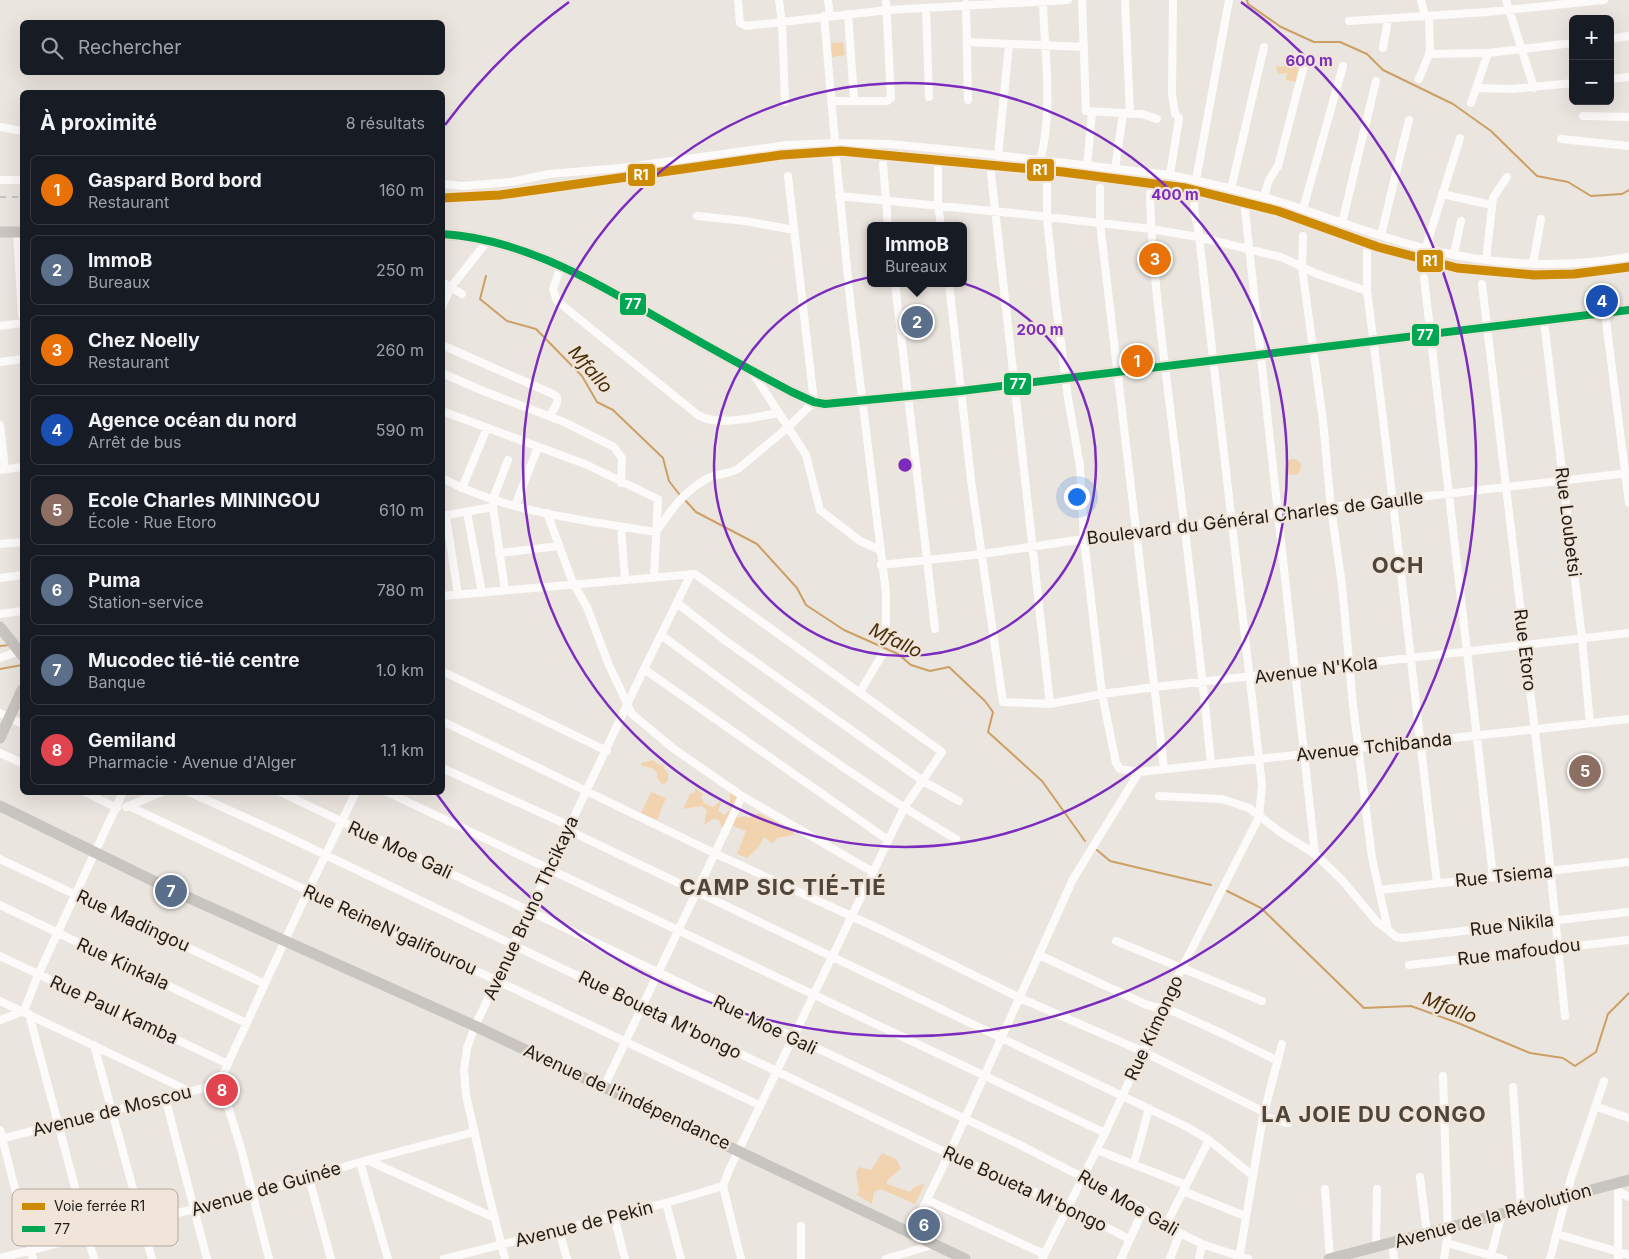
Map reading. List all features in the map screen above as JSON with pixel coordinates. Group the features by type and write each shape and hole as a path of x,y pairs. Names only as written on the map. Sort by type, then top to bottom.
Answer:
{"street":[{"path":"738,0 740,23 746,26 827,16 926,8 945,3 966,4 1068,0"},
{"path":"779,0 782,22 785,102"},
{"path":"828,0 831,101 835,143"},
{"path":"831,101 887,101 891,98 886,0"},
{"path":"1040,161 1047,127 1046,46 1043,0"},
{"path":"1082,0 1086,110 1092,113 1148,115 1157,119"},
{"path":"1116,170 1126,114 1125,0"},
{"path":"1170,176 1179,118 1175,114 1172,94 1173,0"},
{"path":"1196,180 1229,0"},
{"path":"1419,79 1429,54 1427,16 1421,0"},
{"path":"1506,0 1534,88"},
{"path":"1349,21 1388,20 1604,0"},
{"path":"966,4 968,100"},
{"path":"926,8 929,97"},
{"path":"848,14 854,100"},
{"path":"1383,48 1388,20"},
{"path":"1614,38 1629,36"},
{"path":"967,42 1084,47"},
{"path":"1429,54 1488,53 1569,43"},
{"path":"998,156 1009,44"},
{"path":"1231,189 1264,47"},
{"path":"1471,103 1488,53"},
{"path":"1264,197 1268,183 1278,166 1306,58"},
{"path":"1303,209 1343,66"},
{"path":"1614,78 1629,76"},
{"path":"1342,223 1376,81"},
{"path":"1477,88 1534,88 1569,84"},
{"path":"1086,166 1092,113"},
{"path":"1583,116 1629,118"},
{"path":"1382,235 1409,120"},
{"path":"0,127 20,131"},
{"path":"1426,247 1460,138"},
{"path":"1561,140 1629,146"},
{"path":"445,184 463,186 511,182 549,174 621,168 787,145 835,143 889,144 1196,180 1264,197 1382,235 1454,254 1486,260 1533,264 1593,262 1629,257"},
{"path":"836,157 888,623 886,641"},
{"path":"883,164 888,222"},
{"path":"938,165 938,205 940,222"},
{"path":"990,173 1050,704"},
{"path":"788,176 814,402"},
{"path":"1486,260 1492,205 1496,192 1507,177"},
{"path":"0,180 20,180"},
{"path":"1047,181 1047,218 1065,377 1080,466 1084,539 1102,694"},
{"path":"1100,188 1100,223 1116,372 1137,532 1164,769"},
{"path":"1150,194 1151,228 1165,365 1204,682 1211,764"},
{"path":"1442,194 1492,205"},
{"path":"839,196 1151,228 1281,257 1302,268 1367,292"},
{"name":"Rue Kimongo","path":"1043,1257 1144,1052 1162,1008 1259,817 1262,795 1259,759 1248,678 1194,196"},
{"path":"1245,210 1315,854"},
{"path":"697,216 745,221 794,230"},
{"path":"1533,264 1541,219"},
{"path":"1454,254 1461,220"},
{"path":"0,232 20,232"},
{"path":"445,234 489,240 561,266 625,299 751,370 814,402 838,404 961,391 1629,310"},
{"path":"1303,236 1302,268 1314,348 1372,858 1388,930"},
{"path":"445,300 451,287 489,240"},
{"path":"1367,252 1367,292 1413,658 1420,741 1438,883"},
{"path":"561,266 553,289 557,301 698,415 712,420 749,418 778,413"},
{"path":"1424,278 1493,876"},
{"path":"445,284 462,294"},
{"name":"Rue Etoro","path":"1482,284 1535,730 1555,920 1560,948 1565,1016"},
{"path":"895,287 935,629"},
{"path":"949,287 961,391 983,554"},
{"path":"1604,313 1627,473 1629,503"},
{"name":"Rue Loubetsi","path":"1544,321 1582,638 1590,723"},
{"path":"0,326 20,322"},
{"path":"445,346 553,394 557,397 558,403 550,416"},
{"path":"0,362 20,359"},
{"path":"751,370 806,455 820,510 860,541 880,550"},
{"path":"445,374 550,416 614,446 622,458 622,482"},
{"path":"656,532 675,503 688,492 710,477 721,476 738,469 787,428 814,402"},
{"path":"445,412 585,464 659,500 654,577"},
{"path":"0,425 3,469 20,467"},
{"path":"462,488 487,428"},
{"path":"515,506 538,447"},
{"path":"505,590 493,503 508,460"},
{"name":"Boulevard du Général Charles de Gaulle","path":"881,565 983,554 1278,513 1627,473"},
{"path":"445,480 493,503 656,532"},
{"path":"445,516 467,512 493,503"},
{"path":"467,512 482,593"},
{"path":"547,513 573,583 587,607 627,706 642,724 674,749 742,796 873,872"},
{"path":"445,522 458,595"},
{"path":"622,527 625,579"},
{"path":"0,544 20,542"},
{"path":"499,554 559,546"},
{"name":"Avenue N'Kola","path":"983,554 1003,702 1050,704 1102,694 1155,687 1629,634"},
{"path":"445,596 573,583 693,574 933,744 942,753 904,808 794,1038 759,1105 723,1186 741,1259"},
{"name":"Avenue Bruno Thcikaya","path":"506,1259 474,1132 464,1070 466,1048 474,1026 607,751 644,669 693,574"},
{"path":"0,578 20,576"},
{"path":"677,603 726,641 923,781 959,801"},
{"path":"0,614 20,611"},
{"path":"0,627 20,650"},
{"path":"661,635 781,724 904,808 956,839"},
{"path":"0,658 20,653"},
{"path":"860,692 882,655"},
{"path":"644,669 888,840"},
{"path":"445,671 607,751"},
{"path":"0,738 5,715 20,693"},
{"name":"Avenue Tchibanda","path":"1102,694 1116,763 1120,769 1138,772 1629,719"},
{"path":"5,715 20,723"},
{"path":"445,722 714,853 1020,998 1144,1052 1264,1114 1288,1123"},
{"path":"0,752 20,762"},
{"path":"445,769 569,828 697,893 1149,1108 1209,1140 1253,1176"},
{"path":"911,1233 985,1076 1073,879 1138,772"},
{"path":"91,795 117,808 129,806 155,795"},
{"path":"76,1189 27,1013 38,975 122,795"},
{"name":"Rue Boueta M'bongo","path":"196,795 514,944 949,1154 1068,1207 1129,1239"},
{"name":"Rue Moe Gali","path":"286,795 1083,1176 1202,1244 1248,1259"},
{"path":"269,1259 253,1194 226,1103 224,1072 355,795"},
{"path":"393,795 813,996 1105,1133"},
{"path":"604,1087 742,796"},
{"path":"1159,796 1222,799 1249,808 1259,817 1315,854 1342,880 1377,922 1388,930"},
{"path":"0,806 285,943"},
{"name":"Rue ReineN'galifourou","path":"129,806 759,1105"},
{"name":"Rue Madingou","path":"0,859 265,984"},
{"name":"Rue Tsiema","path":"1380,890 1629,862"},
{"name":"Rue Kinkala","path":"0,905 246,1023"},
{"name":"Rue Nikila","path":"1388,930 1396,937 1402,938 1629,912"},
{"name":"Rue mafoudou","path":"1409,965 1629,940"},
{"path":"1116,941 1262,1001"},
{"name":"Avenue de l'indépendance","path":"285,943 474,1026 738,1149 965,1259"},
{"path":"1039,955 1148,1005 1162,1008 1240,1041 1278,1062"},
{"name":"Rue Paul Kamba","path":"0,956 228,1064"},
{"path":"0,1001 189,1091"},
{"path":"0,1020 27,1013"},
{"path":"1240,1257 1245,1216 1264,1114 1282,1044"},
{"path":"94,1045 134,1189"},
{"path":"1443,1076 1447,1234 1444,1259"},
{"path":"1550,1259 1578,1158 1597,1107 1604,1081"},
{"name":"Avenue de Moscou","path":"1,1136 58,1124 165,1096 224,1083"},
{"path":"1513,1087 1521,1208"},
{"path":"165,1096 207,1259"},
{"path":"1597,1107 1629,1118"},
{"path":"1134,1164 1149,1108"},
{"name":"Avenue de Guinée","path":"178,1214 474,1132"},
{"path":"1,1136 15,1189"},
{"path":"1166,1225 1209,1140"},
{"path":"1097,1150 1134,1164 1245,1216"},
{"path":"364,1161 495,1218"},
{"path":"364,1161 388,1259"},
{"path":"1420,1177 1427,1233"},
{"path":"309,1178 331,1259"},
{"path":"1622,1185 1629,1197"},
{"path":"1618,1255 1622,1185"},
{"name":"Avenue de la Révolution","path":"1502,1215 1622,1185"},
{"name":"Avenue de Pekin","path":"444,1259 666,1203 723,1186"},
{"path":"1376,1246 1377,1188"},
{"path":"1326,1189 1336,1259"},
{"name":"Avenue de la Révolution","path":"1336,1259 1376,1246 1447,1234 1521,1208 1566,1199"},
{"path":"927,1200 1043,1257"},
{"path":"666,1203 681,1259"},
{"path":"1120,1259 1143,1210"},
{"path":"1490,1257 1502,1215"},
{"path":"614,1216 624,1259"},
{"path":"801,1226 801,1259"},
{"path":"559,1230 567,1259"},
{"path":"1170,1259 1180,1233"},
{"name":"Avenue de la Révolution","path":"1336,1259 1427,1233 1447,1234"},
{"path":"1447,1234 1490,1257 1503,1259"},
{"path":"1558,1234 1618,1255 1629,1255"},
{"path":"886,1259 935,1244"},
{"path":"1198,1259 1202,1244"},
{"path":"1393,1244 1394,1259"},
{"path":"30,1246 33,1259"},
{"name":"Avenue de Guinée","path":"0,1258 46,1246"},
{"path":"91,1246 94,1259"},
{"path":"149,1246 152,1259"},
{"path":"916,1250 918,1259"}],"shaded area":[{"path":"843,42 845,55 832,57 831,43"},
{"path":"1287,54 1302,57 1296,82 1286,80 1287,73 1278,74 1276,66 1284,67"},
{"path":"1293,459 1299,461 1301,467 1299,473 1293,475 1287,473 1285,467 1287,461"},
{"path":"654,760 657,764 663,765 668,773 668,781 663,785 657,778 657,772 652,768 642,766 641,763"},
{"path":"695,788 703,794 701,798 705,804 713,807 720,801 718,811 725,815 730,809 730,792 740,796 723,829 719,820 713,819 704,825 707,810 702,806 683,809 690,794 695,792"},
{"path":"651,792 666,798 657,820 641,813"},
{"path":"737,810 738,818 744,816 749,818 758,813 790,829 795,835 777,838 773,844 764,837 758,848 747,858 737,854 746,831 733,826 728,831"},
{"path":"882,1153 896,1159 901,1168 887,1181 887,1184 910,1192 913,1188 925,1183 915,1204 881,1189 874,1192 872,1204 856,1194 859,1192 856,1172 859,1167 871,1170"}],"waterway":[{"path":"1247,0 1248,4 1281,27 1314,42 1340,42 1367,54 1383,70 1453,104 1491,131 1537,176 1568,182 1591,196 1622,194 1629,190"},
{"name":"Mfallo","path":"486,276 480,299 507,321 536,329 582,376 597,402 613,410 663,458 669,481 679,494"},
{"name":"Mfallo","path":"685,500 696,512 757,544 797,588 806,605 844,630 898,654 911,665 930,671 949,667 985,701 993,712 988,732 1042,781 1085,841"},
{"path":"0,646 9,645"},
{"path":"0,669 20,665"},
{"name":"Mfallo","path":"1097,850 1110,861 1211,885"},
{"name":"Mfallo","path":"1227,891 1261,908 1364,1008 1411,1006 1530,1053 1563,1058 1575,1066 1596,1052 1608,1014 1629,993"}],"railway":[{"path":"445,198 500,195 781,155 841,151 1063,172 1186,188 1278,211 1378,247 1457,268 1534,275 1574,274 1629,267"},
{"path":"0,197 20,197"}],"rail line":[{"name":"R1","path":"445,198 500,195 781,155 841,151 1063,172 1186,188 1278,211 1378,247 1457,268 1534,275 1574,274 1629,267"}],"transit line":[{"name":"77","path":"445,234 506,245 566,268 792,392 814,402 825,404 961,391 1629,310"}],"place":[{"name":"Chez Noelly","path":"1155,259"},
{"name":"Agence océan du nord","path":"1602,301"},
{"name":"ImmoB","path":"917,322"},
{"name":"Gaspard Bord bord","path":"1137,361"},
{"name":"Ecole Charles MININGOU","path":"1585,771"},
{"name":"Mucodec tié-tié centre","path":"171,891"},
{"name":"Gemiland","path":"222,1090"},
{"name":"Puma","path":"924,1225"}],"district":[{"name":"OCH","path":"1398,565"},
{"name":"CAMP SIC TIÉ-TIÉ","path":"783,887"},
{"name":"LA JOIE DU CONGO","path":"1374,1114"}]}
